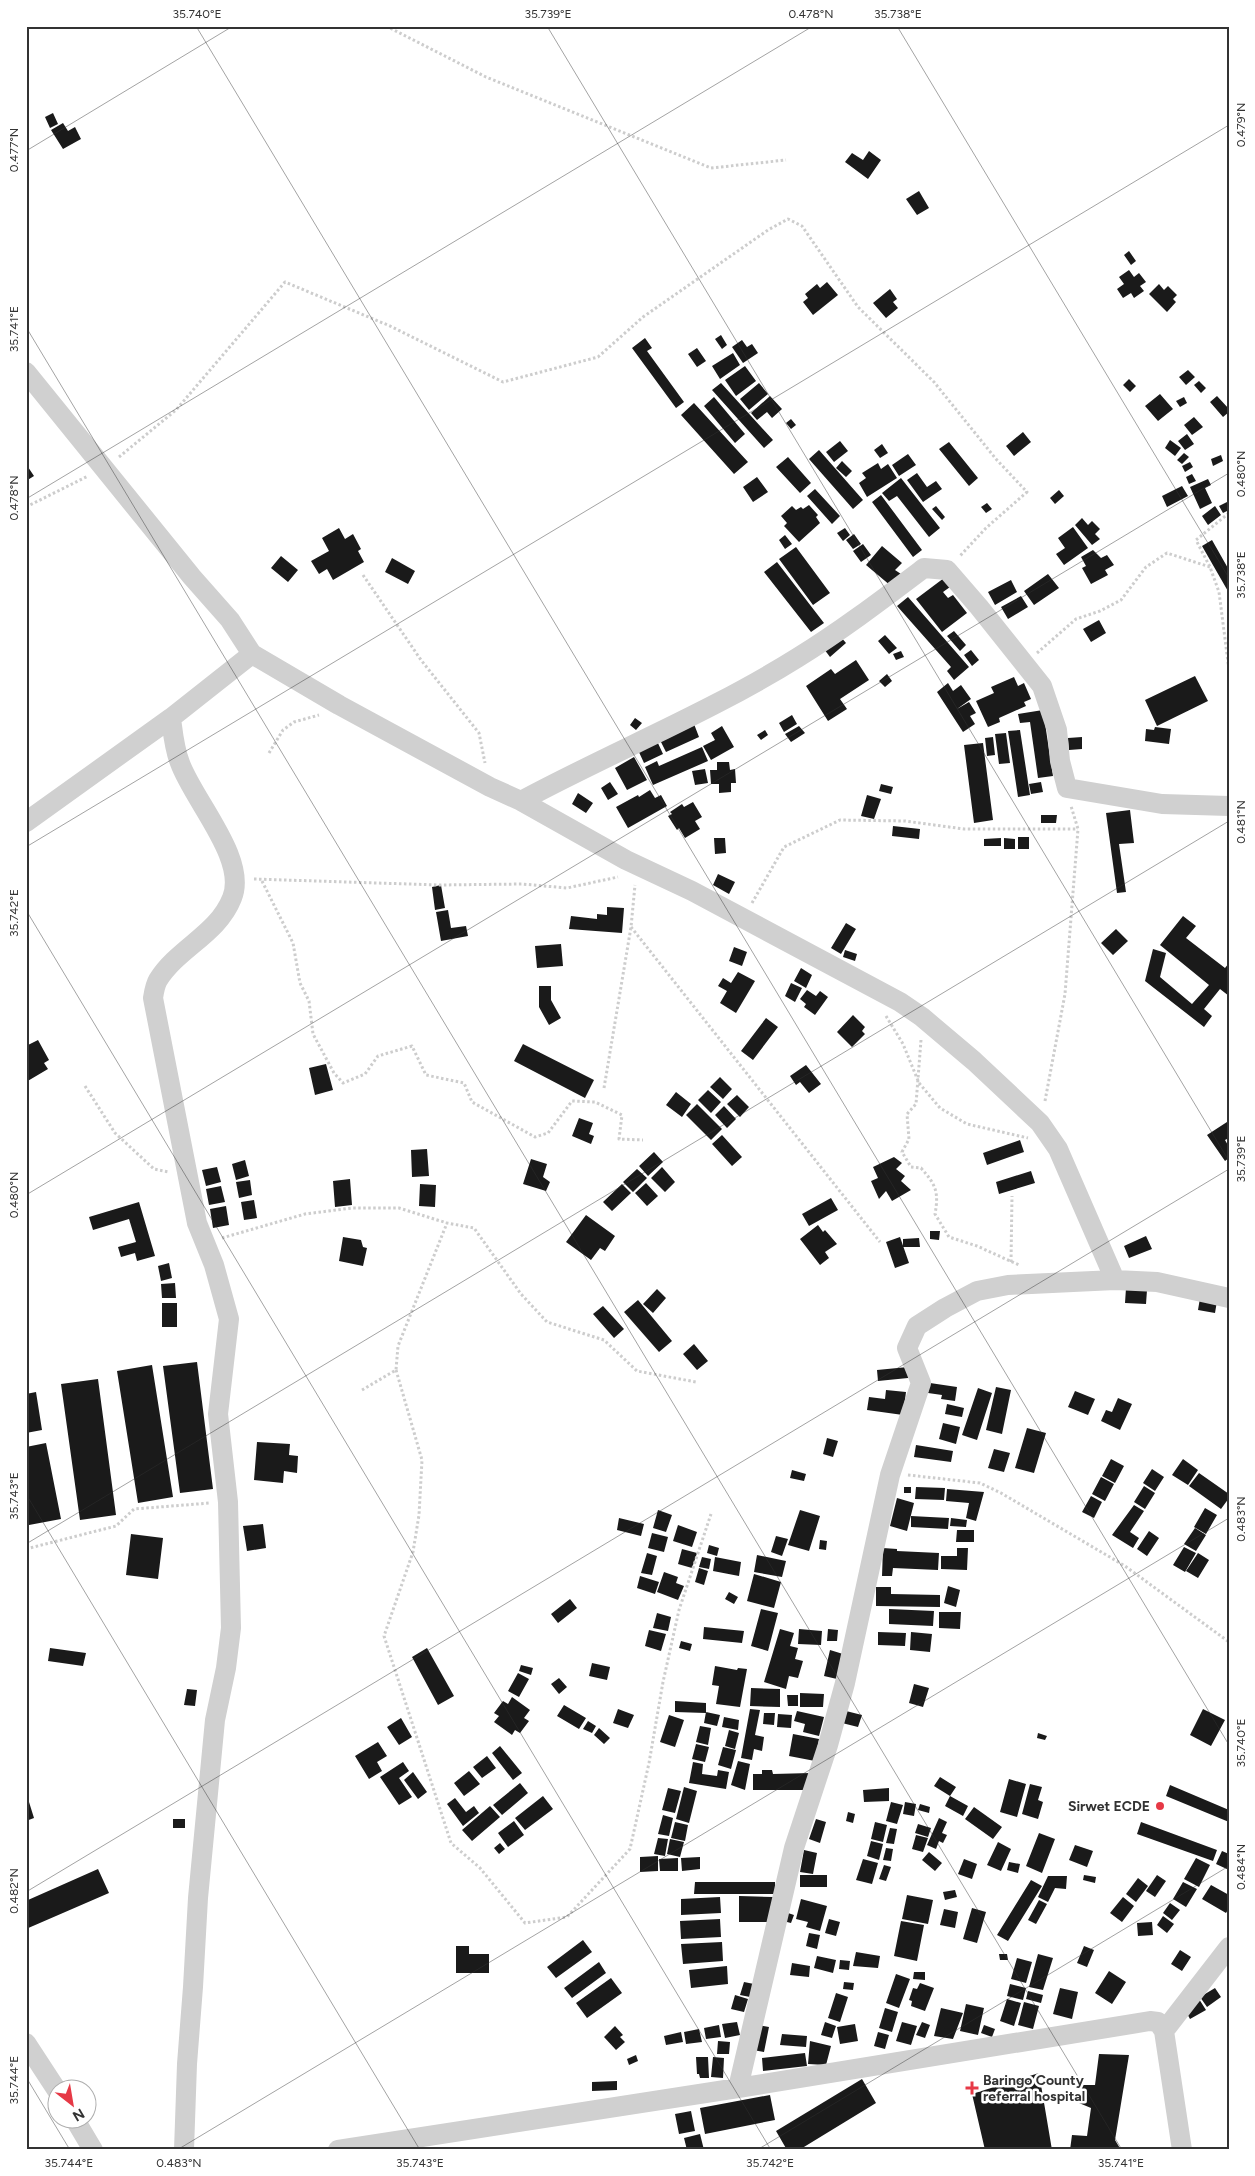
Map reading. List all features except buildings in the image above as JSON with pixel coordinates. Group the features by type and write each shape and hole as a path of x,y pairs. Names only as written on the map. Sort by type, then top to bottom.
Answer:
{"street":[{"path":"26,372 192,577 230,620 252,654 339,705 490,787 521,801 631,866 692,891 900,1002 922,1017 974,1061 1040,1123 1058,1149 1114,1280"},
{"path":"521,801 565,777 674,726 797,658 924,568 947,570 1042,686 1058,730 1060,761 1066,788 1162,804 1229,806"},
{"path":"26,822 171,718 252,654"},
{"path":"171,718 173,741 180,764 220,838 236,876 233,897 222,918 175,960 158,981 152,998 197,1223 223,1293 229,1319 218,1414 228,1502 231,1628 226,1668 215,1720 198,1898 194,1987 187,2064 184,2150"},
{"path":"738,2088 794,1848 828,1745 845,1683 890,1475 921,1384 907,1348 917,1326 976,1291 1042,1282 1114,1280 1157,1282 1229,1298"},
{"path":"1164,2031 1229,1947"},
{"path":"338,2150 738,2088 1150,2021 1158,2022 1164,2031 1182,2150"},
{"path":"26,2044 49,2078"},
{"path":"80,2128 93,2150"}],"path":[{"path":"386,26 486,77 711,168 786,160"},
{"path":"26,507 104,468 176,410 285,282 390,326 503,382 598,357 643,317 768,230 788,219 802,226 858,307 934,382 996,459 1028,492 986,528 947,570"},
{"path":"1229,513 1196,540 1210,567 1219,592 1229,670"},
{"path":"1025,664 1076,619 1100,611 1121,600 1146,568 1167,553 1210,567"},
{"path":"363,575 421,660 479,733 490,787"},
{"path":"269,753 283,730 294,722 316,716 339,705"},
{"path":"1040,1123 1066,994 1078,829 1066,788"},
{"path":"744,919 784,847 840,820 905,821 964,829 1078,829"},
{"path":"236,876 262,881 439,885 522,884 567,888 631,866 631,927 604,1088"},
{"path":"262,881 293,943 300,983 309,1001 312,1034 334,1073 343,1083 365,1074 378,1056 412,1046 426,1075 464,1083 472,1102 535,1137 548,1133 572,1101 595,1102 622,1115 619,1139 643,1140"},
{"path":"631,927 880,1242"},
{"path":"883,1011 903,1044 919,1083 940,1108 967,1124 1025,1137 1058,1149"},
{"path":"922,1017 916,1104 907,1114 909,1139 902,1152 911,1167 922,1168 935,1184 938,1202 935,1214 949,1238 977,1246 1022,1266"},
{"path":"85,1086 115,1133 154,1169 189,1177"},
{"path":"1011,1262 1012,1196"},
{"path":"205,1243 305,1214 352,1208 399,1208 447,1223 474,1228 521,1294 546,1322 604,1340 637,1371 696,1382"},
{"path":"447,1223 398,1346 396,1370 422,1460 419,1515 413,1552 384,1636 451,1844 480,1868 525,1923 567,1917 630,1849 679,1610 711,1514"},
{"path":"362,1390 396,1370"},
{"path":"890,1475 897,1473 980,1484 1001,1493 1125,1566 1229,1642"},
{"path":"26,1549 116,1526 134,1509 228,1502"}],"place":[{"name":"Sirwet ECDE","path":"1160,1806"},
{"name":"Baringo County referral hospital","path":"972,2088"}]}
